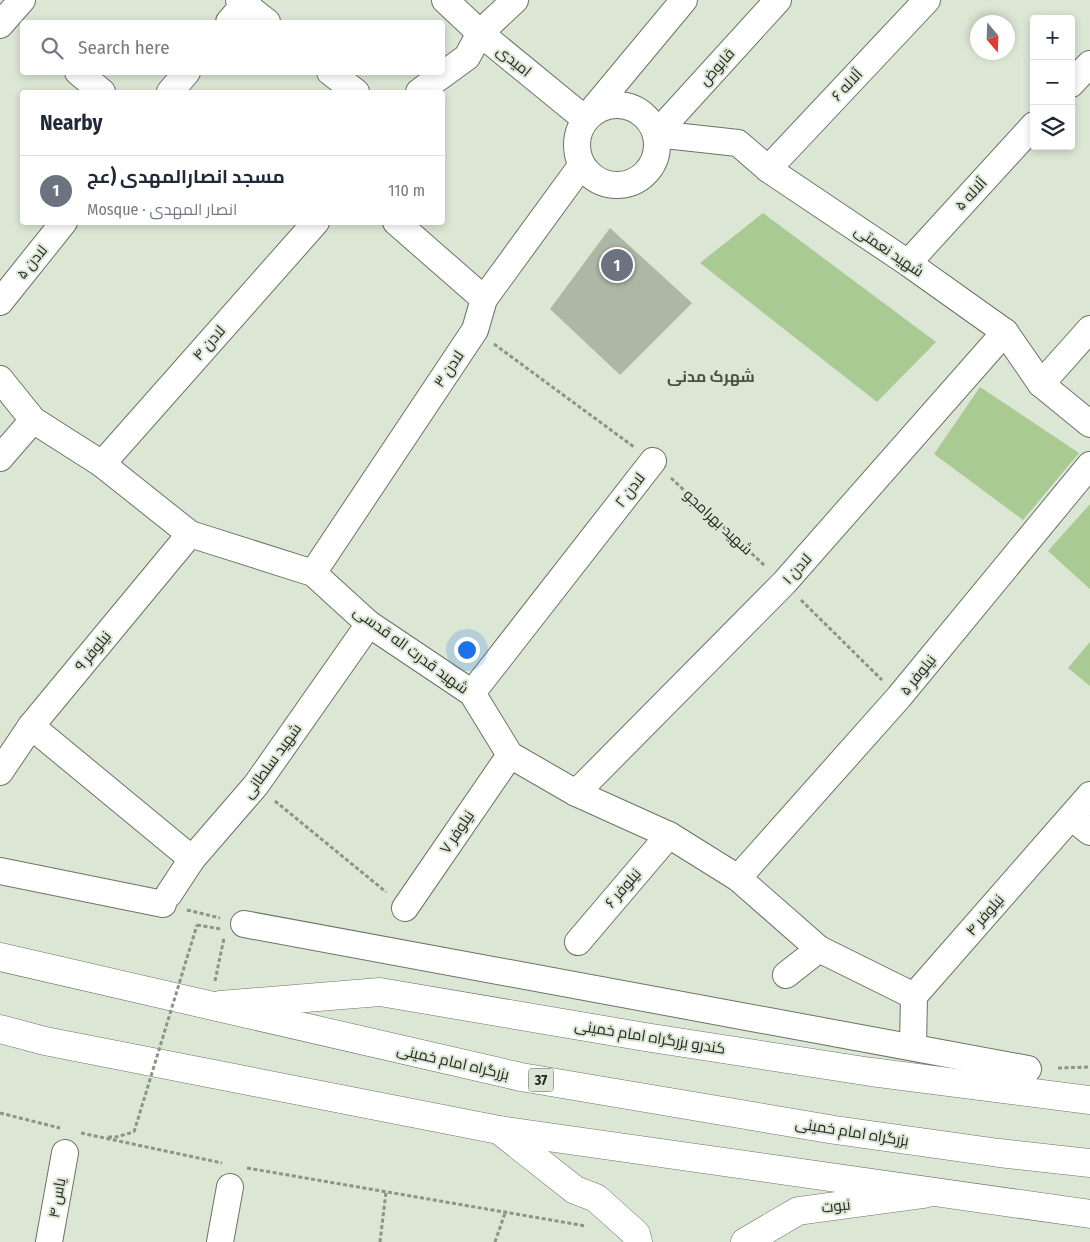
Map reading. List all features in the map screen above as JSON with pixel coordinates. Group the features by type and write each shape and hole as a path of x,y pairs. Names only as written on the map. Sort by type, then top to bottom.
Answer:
{"main road":[{"name":"بزرگراه امام خمینی","path":"0,957 521,1077 844,1131 999,1154 1090,1163"},
{"name":"کندرو بزرگراه امام خمینی","path":"210,1006 380,992 645,1037 871,1072 1090,1100"},
{"path":"0,1029 45,1041 499,1130 1090,1214"},
{"path":"499,1130 575,1190 596,1198 636,1239"},
{"name":"نبوت","path":"745,1242 798,1211 936,1193"}],"street":[{"name":"امیدی","path":"445,0 480,33 585,120"},
{"path":"445,73 468,57 480,33 515,0"},
{"path":"585,120 595,111 606,106 631,107 642,113 650,122 656,134 655,159 648,170 639,179 627,184 614,186 601,182 590,176 581,166 576,142 579,130 585,120 684,0"},
{"name":"قابوض","path":"656,134 778,0"},
{"name":"آلاله ۶","path":"768,169 927,0"},
{"path":"240,7 263,20"},
{"path":"1075,80 1090,64"},
{"path":"82,75 100,90"},
{"path":"172,90 184,75"},
{"path":"334,75 353,90"},
{"path":"422,90 443,75"},
{"name":"آلاله ۵","path":"908,263 1030,129"},
{"name":"شهید نعمتی","path":"656,134 738,143 768,169 908,263 1005,332 1041,384 1090,424"},
{"name":"لادن ۳","path":"313,573 475,330 484,299 581,166"},
{"name":"لادن ۵","path":"0,302 62,225"},
{"name":"لادن ۴","path":"102,464 313,225"},
{"path":"399,225 484,299"},
{"path":"1041,384 1090,329"},
{"name":"لادن ۱","path":"576,793 784,583 1005,332"},
{"name":"شهید قدرت اله قدسی","path":"0,379 32,420 102,464 190,534 313,573 369,624 472,693 510,755 576,793 669,835 738,878 819,949 914,996"},
{"path":"0,458 32,420"},
{"name":"لادن ۲","path":"472,693 653,461"},
{"name":"نیلوفر ۵","path":"738,878 899,697 1090,465"},
{"name":"نیلوفر ۹","path":"0,772 30,726 190,534"},
{"name":"شهید سلطانی","path":"166,899 192,860 256,785 369,624"},
{"path":"30,726 192,860"},
{"name":"نیلوفر ۷","path":"405,908 510,755"},
{"name":"نیلوفر ۴","path":"914,996 1080,825 1090,795"},
{"name":"نیلوفر ۶","path":"578,942 669,835"},
{"path":"0,870 166,899"},
{"path":"244,924 1028,1068"},
{"path":"786,975 819,949"},
{"path":"913,1046 914,996"},
{"name":"یاس ۴","path":"49,1242 68,1138"},
{"path":"220,1242 232,1172"}],"path":[{"name":"لادن ۲","path":"475,330 653,461"},
{"name":"شهید بهرامجو","path":"653,461 784,583 899,697"},
{"path":"256,785 405,908"},
{"path":"166,899 244,924"},
{"path":"0,1113 68,1138 116,1137 134,1132 197,925 225,930 210,1006"},
{"path":"99,1136 232,1172 386,1192 589,1226"},
{"path":"380,1242 386,1192"},
{"path":"495,1242 505,1212"}],"green space":[{"path":"763,213 936,342 877,402 700,263"},
{"path":"980,387 1079,453 1023,520 934,454"},
{"path":"1090,504 1090,589 1048,551"},
{"path":"1090,642 1090,686 1068,668"}],"building":[{"path":"610,228 692,303 620,375 550,309"}],"place":[{"name":"مسجد انصارالمهدی (عج","path":"617,265"}],"district":[{"name":"شهرک مدنی","path":"711,376"}]}
